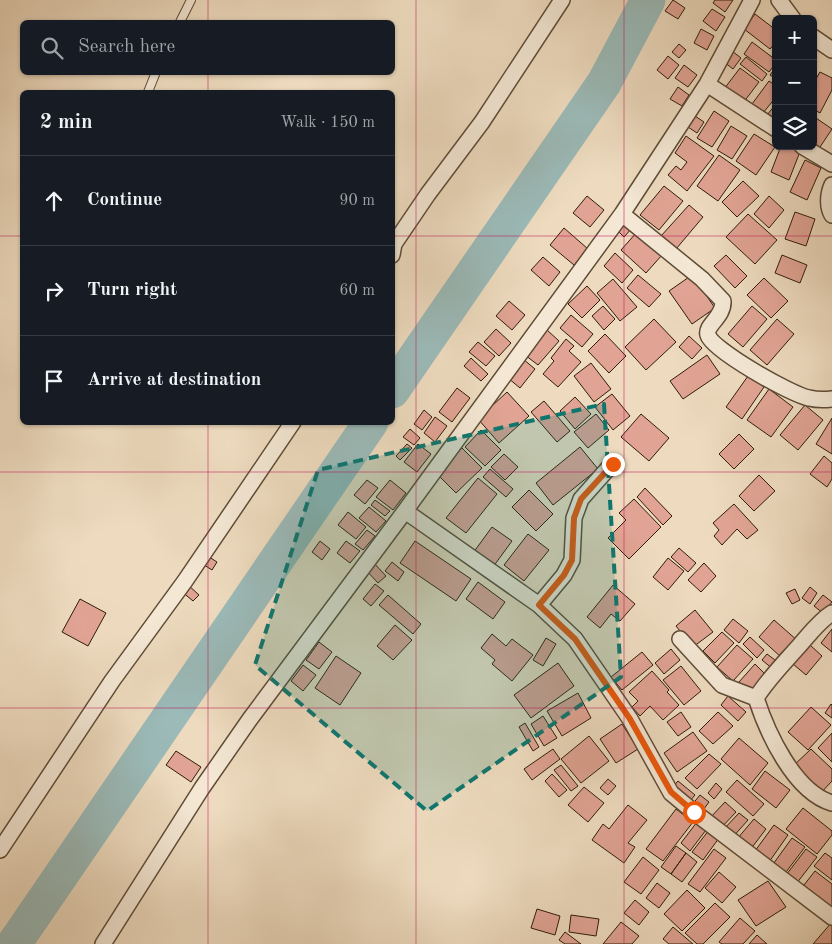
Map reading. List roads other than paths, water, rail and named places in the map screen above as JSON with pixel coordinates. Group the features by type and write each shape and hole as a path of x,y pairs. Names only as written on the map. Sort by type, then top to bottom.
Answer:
{"street":[{"path":"395,243 428,194 482,122 562,0"},
{"path":"103,944 202,788 250,719 405,512 622,214 707,84 752,0"},
{"path":"779,0 790,15"},
{"path":"817,40 832,50"},
{"path":"707,84 772,126"},
{"path":"809,150 832,164"},
{"path":"832,185 828,201 830,213 832,214"},
{"path":"622,214 702,279 723,301 720,314 708,328 707,333 720,349 760,375 807,398 832,399"},
{"path":"0,850 112,680 185,580 291,425"},
{"path":"539,605 564,575 572,560 574,518 581,499 613,464"},
{"path":"405,512 539,605 575,639 630,719 671,792 694,812 832,917"},
{"path":"756,698 763,687 804,640 832,613"},
{"path":"680,640 722,685 756,698"},
{"path":"756,698 761,713 787,766 802,784 824,801 832,803"}],"lane":[{"path":"181,20 191,0"},
{"path":"149,90 155,75"}],"waterway":[{"path":"395,387 604,83 648,0"},
{"path":"14,944 369,425"}]}
